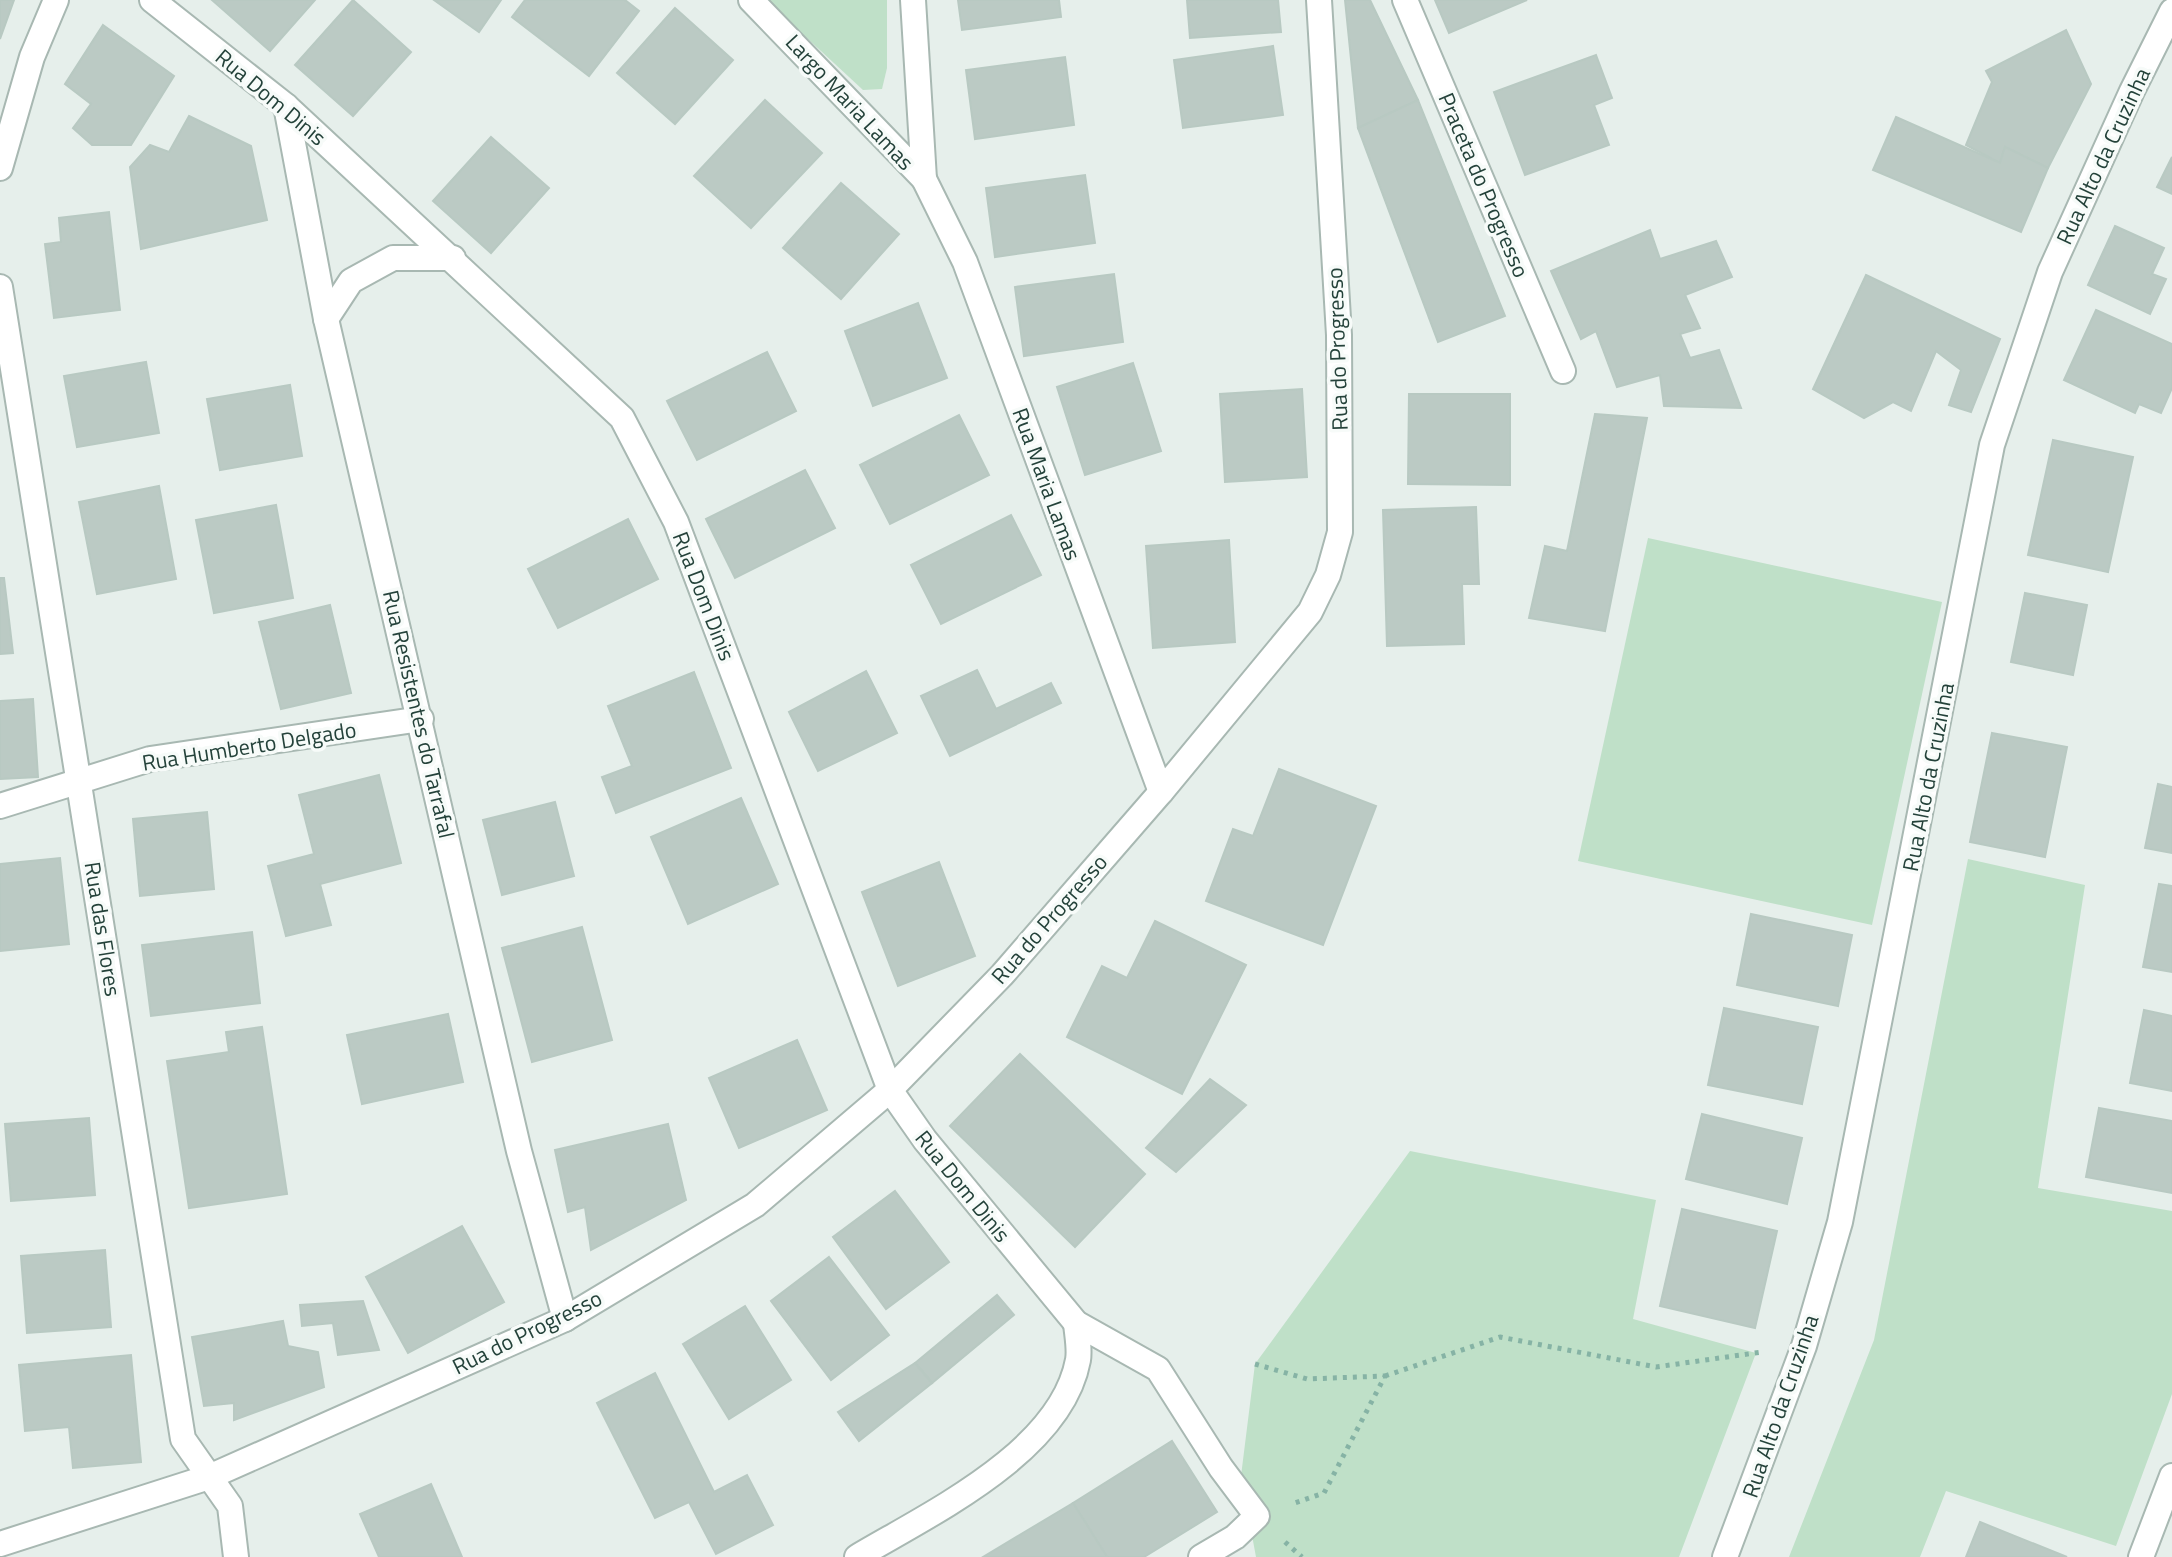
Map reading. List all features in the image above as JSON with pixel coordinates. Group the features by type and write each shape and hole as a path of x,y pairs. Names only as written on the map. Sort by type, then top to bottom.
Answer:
{"street":[{"path":"0,168 32,57 56,0"},
{"name":"Rua Dom Dinis","path":"152,0 286,106 622,418 676,522 890,1090 925,1140 1076,1323"},
{"name":"Largo Maria Lamas","path":"751,0 924,179"},
{"name":"Largo Maria Lamas","path":"913,0 924,179"},
{"name":"Rua do Progresso","path":"0,1544 209,1477 565,1319 755,1205 890,1090 1002,975 1161,792 1310,612 1328,575 1340,532 1339,335 1319,0"},
{"name":"Praceta do Progresso","path":"1405,0 1563,371"},
{"name":"Rua Alto da Cruzinha","path":"1725,1557 1804,1346 1840,1222 1992,445 2050,272 2165,10"},
{"name":"Rua Resistentes do Tarrafal","path":"286,106 326,319 421,719 515,1136 565,1319"},
{"name":"Rua Maria Lamas","path":"924,179 965,262 1161,792"},
{"path":"326,319 351,281 393,258 453,258"},
{"name":"Rua das Flores","path":"0,287 183,1439 230,1506 236,1557"},
{"name":"Rua Humberto Delgado","path":"0,806 150,759 421,719"},
{"path":"1076,1323 1158,1369 1221,1468 1257,1516 1235,1537 1201,1557"},
{"path":"857,1557 962,1495 1042,1432 1064,1401 1079,1358 1076,1323"},
{"path":"2141,1557 2172,1476"}],"path":[{"path":"1255,1364 1307,1379 1385,1376 1500,1337 1656,1367 1804,1346"},
{"path":"1257,1516 1324,1493 1385,1376"}],"green space":[{"path":"766,0 887,0 887,68 882,89 863,90"},
{"path":"1648,538 1942,602 1872,925 1578,861"},
{"path":"1968,859 2085,885 2038,1188 2172,1211 2172,1394 2116,1546 1946,1491 1920,1557 1789,1557 1874,1340"},
{"path":"1410,1151 1656,1200 1633,1319 1756,1353 1679,1557 1256,1557 1241,1476 1255,1364"}],"building":[{"path":"0,0 14,0 0,39"},
{"path":"212,0 315,0 270,51"},
{"path":"353,0 411,52 353,116 295,65"},
{"path":"434,0 501,0 479,32"},
{"path":"525,0 625,0 639,11 589,76 512,17"},
{"path":"958,0 1059,0 1061,17 962,30"},
{"path":"1187,0 1278,0 1281,32 1190,38"},
{"path":"1345,0 1370,0 1418,100 1358,128"},
{"path":"1435,0 1527,0 1449,33"},
{"path":"675,8 733,60 675,124 617,73"},
{"path":"103,25 174,76 131,145 92,145 73,128 91,104 65,84"},
{"path":"2066,30 2091,84 2048,168 2005,147 2000,163 1966,145 1992,82 1986,71"},
{"path":"1273,46 1283,115 1183,128 1174,60"},
{"path":"1596,55 1612,98 1594,105 1609,145 1525,175 1494,92"},
{"path":"1065,57 1074,125 975,139 966,70"},
{"path":"765,100 822,153 751,228 694,176"},
{"path":"1418,100 1505,316 1438,342 1358,128"},
{"path":"189,116 251,146 267,220 141,249 130,167 150,145 169,152"},
{"path":"1896,117 2000,163 2005,147 2048,168 2021,232 1873,170"},
{"path":"491,137 549,188 491,253 433,201"},
{"path":"2172,157 2172,194 2157,187"},
{"path":"1085,175 1095,243 995,257 986,188"},
{"path":"841,183 899,234 841,299 783,248"},
{"path":"109,212 120,310 54,318 45,244 61,242 59,218"},
{"path":"2115,226 2164,248 2152,274 2166,279 2150,314 2088,285"},
{"path":"1650,230 1660,259 1716,241 1732,277 1685,295 1700,328 1680,334 1690,358 1719,350 1741,408 1664,406 1660,375 1617,387 1596,331 1581,339 1551,271"},
{"path":"1114,274 1123,342 1024,356 1015,287"},
{"path":"1866,275 2000,339 1971,412 1949,405 1961,370 1936,351 1911,411 1893,402 1864,418 1813,389"},
{"path":"918,303 947,378 873,406 845,331"},
{"path":"2096,310 2172,344 2172,388 2161,413 2139,404 2135,413 2064,380"},
{"path":"767,352 796,411 697,460 667,401"},
{"path":"146,362 159,433 77,447 64,376"},
{"path":"1133,363 1161,451 1085,475 1057,387"},
{"path":"290,385 302,456 220,470 207,399"},
{"path":"1302,389 1307,477 1225,482 1220,394"},
{"path":"1409,394 1510,394 1510,485 1408,484"},
{"path":"1595,414 1647,418 1605,631 1529,618 1545,546 1567,551"},
{"path":"959,415 989,475 890,524 860,465"},
{"path":"2053,440 2133,457 2108,572 2028,555"},
{"path":"805,470 835,528 735,578 706,519"},
{"path":"159,486 176,579 97,594 79,502"},
{"path":"276,505 293,598 214,613 196,520"},
{"path":"1476,507 1479,584 1462,584 1464,644 1387,646 1383,510"},
{"path":"1011,515 1041,575 941,624 911,565"},
{"path":"628,519 658,579 558,628 528,569"},
{"path":"1229,540 1235,642 1153,648 1146,546"},
{"path":"0,578 4,578 13,653 0,654"},
{"path":"2025,593 2087,605 2073,675 2011,662"},
{"path":"330,605 351,693 281,709 259,622"},
{"path":"977,670 996,709 1051,683 1061,703 950,756 921,696"},
{"path":"866,671 897,733 818,771 789,712"},
{"path":"694,672 731,768 616,813 602,777 632,766 608,706"},
{"path":"33,699 38,777 0,779 0,701"},
{"path":"1992,733 2067,747 2045,857 1970,842"},
{"path":"1279,769 1376,806 1323,945 1206,901 1233,829 1253,836"},
{"path":"379,775 401,863 320,884 331,925 286,936 268,866 314,854 299,795"},
{"path":"2158,784 2172,787 2172,853 2145,848"},
{"path":"741,798 778,884 688,924 651,837"},
{"path":"555,802 574,876 502,895 483,820"},
{"path":"207,812 214,889 140,896 133,819"},
{"path":"60,858 69,944 0,951 0,864"},
{"path":"939,862 975,956 898,986 862,892"},
{"path":"2159,884 2172,886 2172,972 2143,967"},
{"path":"1751,914 1852,935 1838,1006 1737,985"},
{"path":"1155,921 1246,965 1182,1094 1067,1037 1102,966 1127,978"},
{"path":"582,927 612,1040 532,1062 502,948"},
{"path":"252,932 260,1003 151,1016 142,945"},
{"path":"1724,1008 1818,1027 1802,1104 1708,1085"},
{"path":"2144,1010 2172,1016 2172,1091 2130,1083"},
{"path":"448,1014 463,1082 362,1104 347,1035"},
{"path":"262,1027 287,1194 189,1208 167,1061 229,1052 226,1032"},
{"path":"797,1040 827,1110 739,1148 709,1078"},
{"path":"1020,1054 1145,1174 1075,1247 950,1126"},
{"path":"1210,1079 1246,1105 1176,1172 1146,1148"},
{"path":"2099,1108 2172,1121 2172,1193 2086,1177"},
{"path":"1702,1114 1802,1138 1787,1204 1686,1179"},
{"path":"89,1118 95,1195 11,1201 5,1124"},
{"path":"668,1124 686,1200 591,1250 585,1207 568,1212 555,1150"},
{"path":"895,1191 949,1262 886,1309 833,1237"},
{"path":"1682,1209 1777,1231 1755,1328 1660,1306"},
{"path":"462,1226 504,1302 408,1353 366,1277"},
{"path":"105,1250 111,1327 27,1333 21,1256"},
{"path":"829,1257 889,1335 831,1380 771,1301"},
{"path":"997,1295 1014,1315 932,1383 915,1363"},
{"path":"363,1301 379,1350 338,1355 333,1323 302,1326 300,1305"},
{"path":"745,1306 791,1380 729,1419 683,1344"},
{"path":"283,1321 288,1346 318,1352 324,1387 234,1420 234,1403 204,1406 192,1337"},
{"path":"131,1355 141,1462 73,1468 69,1427 25,1431 19,1365"},
{"path":"915,1363 932,1383 859,1441 838,1412"},
{"path":"655,1373 714,1492 747,1475 773,1525 716,1554 689,1502 655,1518 597,1403"},
{"path":"1172,1441 1217,1512 1144,1557 1107,1557 1073,1503"},
{"path":"431,1484 462,1557 379,1557 360,1514"},
{"path":"1073,1503 1107,1557 983,1557"},
{"path":"1980,1522 2067,1557 1966,1557"}]}
